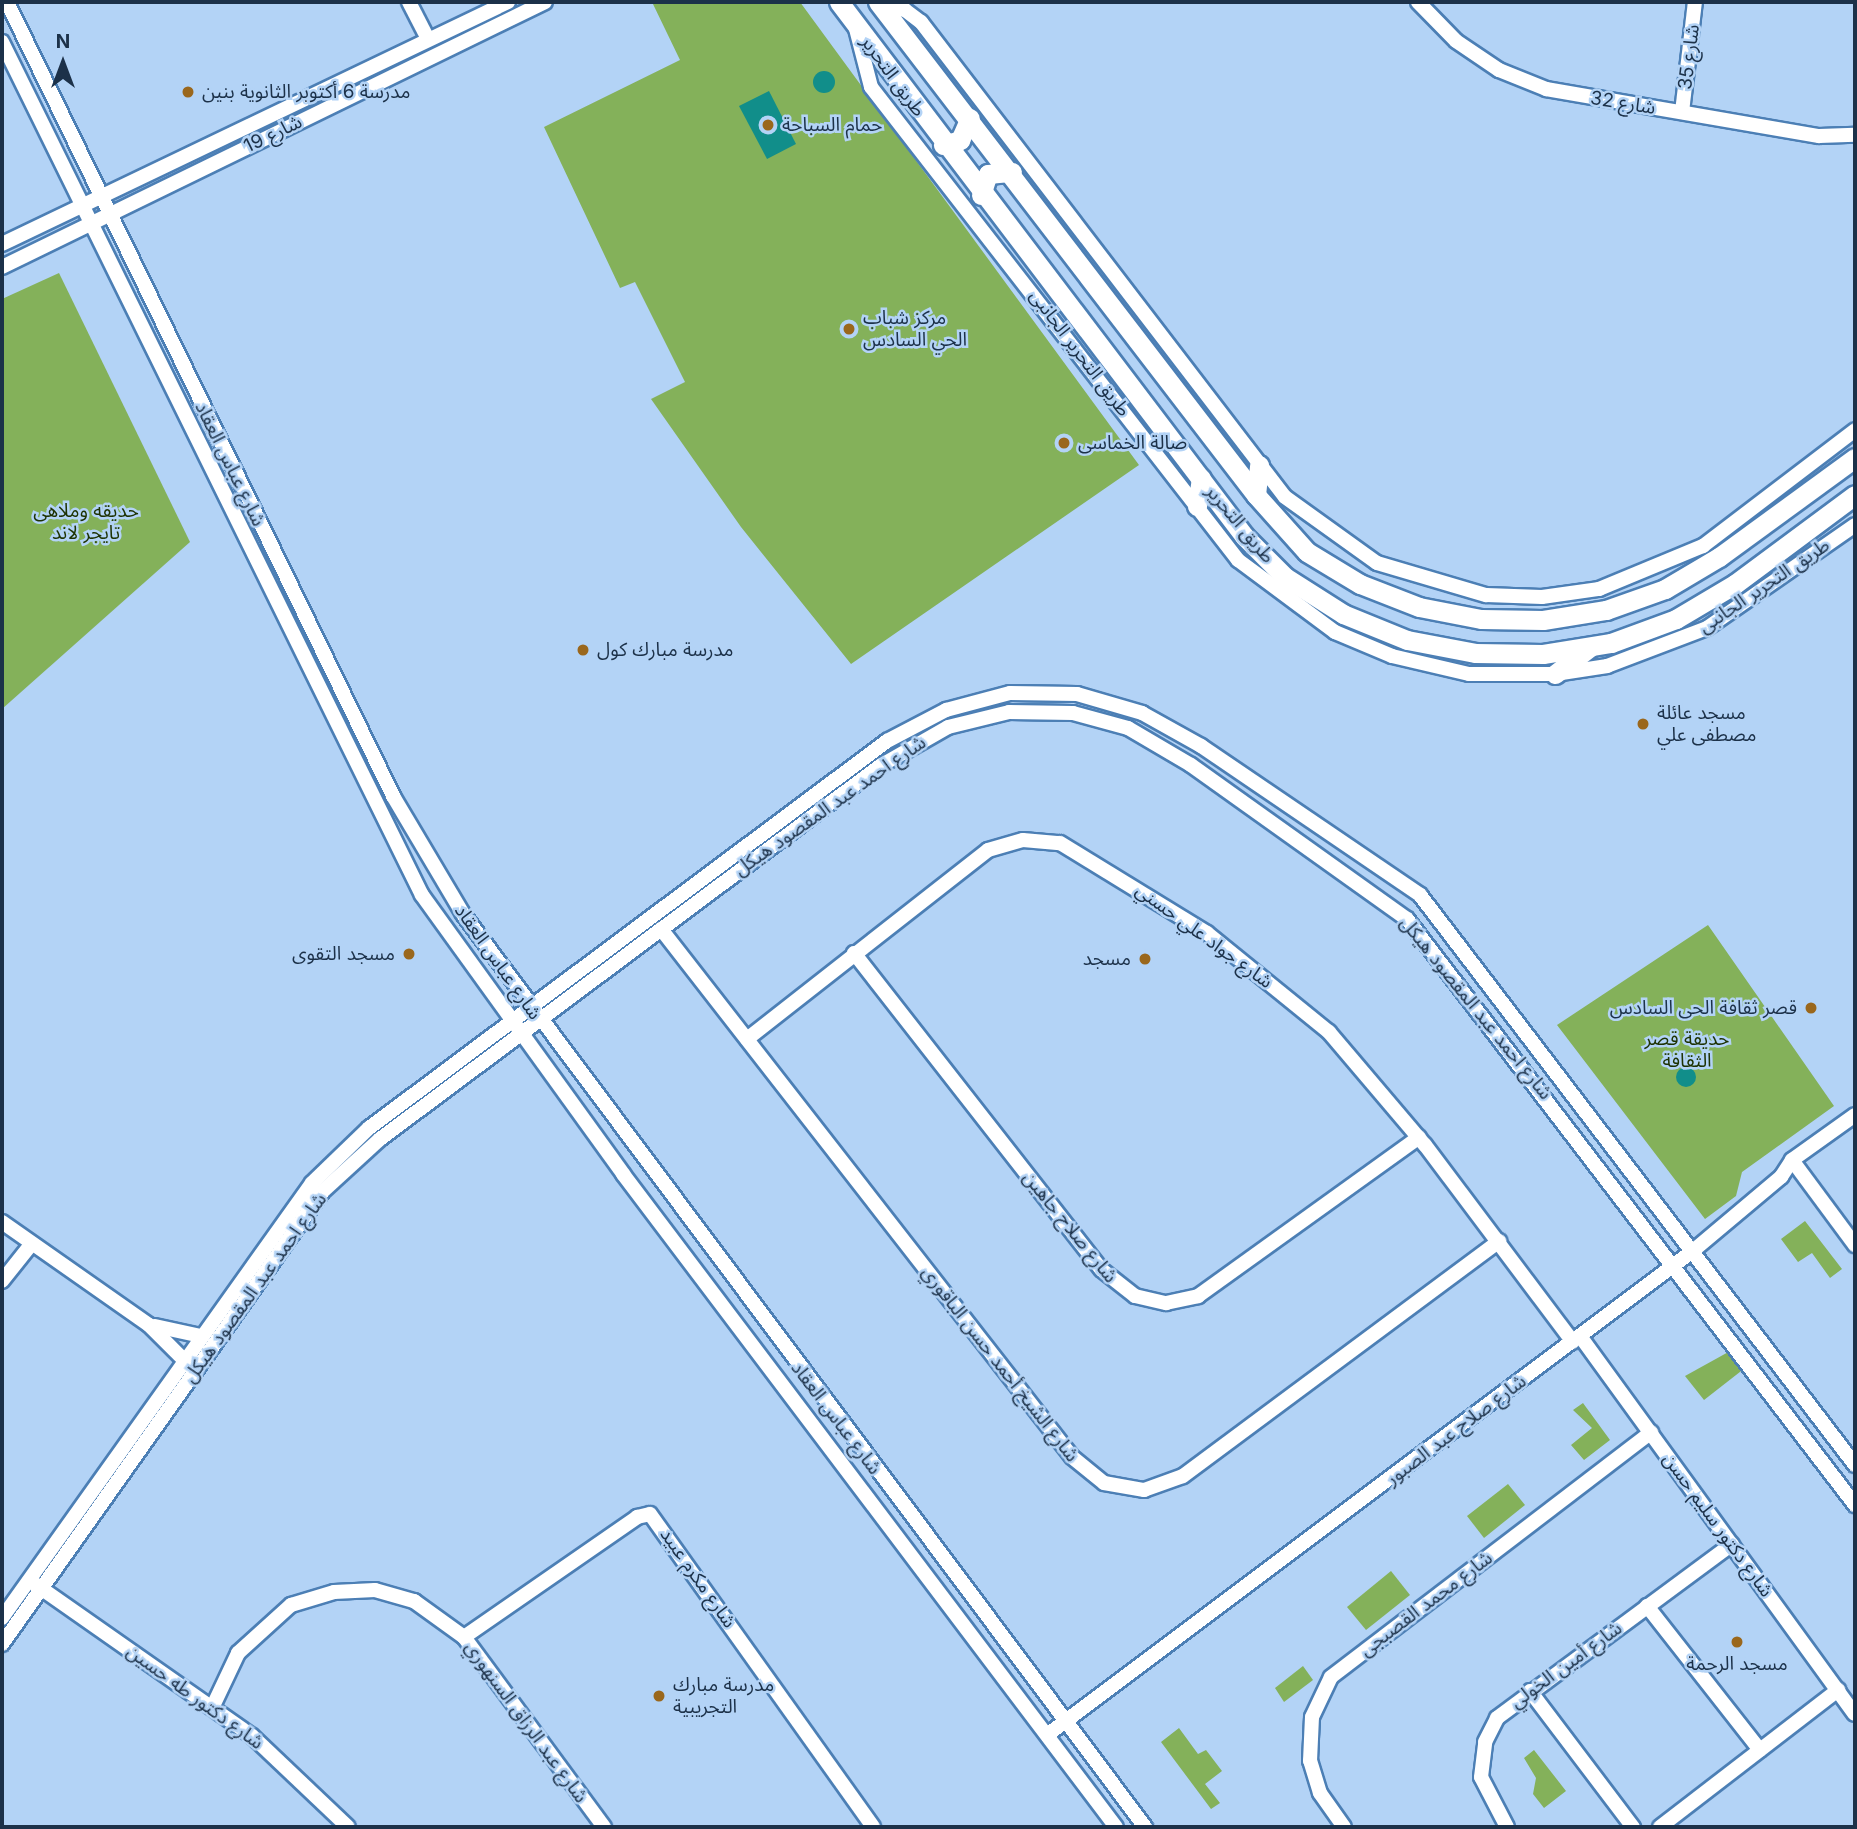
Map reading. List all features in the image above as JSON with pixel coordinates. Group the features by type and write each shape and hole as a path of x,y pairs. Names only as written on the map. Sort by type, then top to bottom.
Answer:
{"street":[{"name":"شارع عباس العقاد","path":"7,2 393,796 528,1006 1145,1827"},
{"path":"408,2 428,39"},
{"name":"شارع 19","path":"2,244 508,2"},
{"name":"شارع 19","path":"2,267 545,2"},
{"name":"طريق التحرير","path":"839,2 981,195 1201,478 1285,577 1343,614 1407,639 1475,653 1544,654 1591,646 1676,619 1855,495"},
{"name":"شارع 32","path":"1418,2 1456,41 1499,70 1546,89 1819,136 1855,135"},
{"name":"شارع 35","path":"1682,112 1696,2"},
{"path":"880,5 905,10 921,22 1259,465 1328,534 1377,564 1452,589 1542,597 1653,572 1703,546 1855,430"},
{"name":"طريق التحرير","path":"880,5 1012,172 1256,495 1307,552 1360,584 1419,607 1480,619 1544,620 1606,610 1665,589 1719,558 1855,458"},
{"name":"طريق التحرير الجانبى","path":"855,23 871,87 1197,506 1258,580 1344,636 1452,671 1555,674 1657,650 1707,628 1855,526"},
{"name":"شارع عباس العقاد","path":"2,41 88,224 362,785 422,895 508,1020 1116,1827"},
{"path":"943,145 960,140 970,118"},
{"path":"981,195 988,174 1012,172"},
{"path":"1256,495 1259,465"},
{"path":"1197,506 1201,478"},
{"path":"1830,514 1855,510"},
{"path":"1555,674 1591,646"},
{"name":"شارع احمد عبد المقصود هيكل","path":"2,1618 312,1183 369,1128 508,1020 915,723 1010,694 1109,701 1182,734 1390,870 1455,936 1855,1465"},
{"path":"1104,720 1109,701"},
{"name":"شارع احمد عبد المقصود هيكل","path":"2,1644 323,1191 380,1139 922,738 1009,712 1104,720 1191,765 1391,904 1436,952 1855,1506"},
{"name":"شارع جواد علي حسني","path":"747,1039 988,850 1023,839 1060,843 1207,933 1312,1016 1419,1137 1576,1339"},
{"name":"شارع الشيخ أحمد حسن الباقوري","path":"661,929 1072,1457 1095,1478 1124,1489 1144,1490 1183,1476 1499,1241"},
{"path":"1436,952 1455,936"},
{"name":"شارع صلاح جاهين","path":"854,953 1102,1270 1135,1296 1167,1303 1198,1296 1419,1137"},
{"name":"شارع صلاح عبد الصبور","path":"1047,1735 1694,1250 1781,1177 1793,1160 1855,1115"},
{"path":"1793,1160 1855,1245"},
{"path":"2,1222 29,1247 149,1325 184,1360"},
{"path":"2,1281 29,1247"},
{"path":"149,1325 201,1336"},
{"name":"شارع دكتور سليم حسن","path":"1576,1339 1651,1432 1855,1714"},
{"name":"شارع محمد القصبجى","path":"1343,1827 1320,1793 1310,1761 1312,1717 1331,1677 1651,1432"},
{"name":"شارع مكرم عبيد","path":"464,1637 637,1517 650,1514 873,1827"},
{"name":"شارع أمين الخولي","path":"1507,1827 1486,1795 1481,1760 1497,1718 1732,1544"},
{"name":"شارع دكتور طه حسين","path":"30,1580 213,1706 348,1827"},
{"name":"شارع عبد الرزاق السنهوري","path":"213,1706 238,1653 261,1625 291,1605 334,1592 375,1590 414,1601 464,1637 604,1827"},
{"path":"1647,1606 1760,1750"},
{"path":"1660,1827 1838,1690"},
{"path":"1530,1691 1633,1827"}],"green space":[{"name":"مركز شباب الحي السادس","path":"652,2 800,2 1139,465 851,664 741,527 651,399 685,382 635,282 620,288 544,127 680,60"},
{"name":"حديقه وملاهى تايجر لاند","path":"59,273 190,542 2,709 2,299"},
{"name":"حديقة قصر الثقافة","path":"1708,925 1834,1106 1742,1172 1736,1196 1705,1219 1557,1025"},
{"path":"1805,1221 1842,1269 1830,1278 1812,1253 1798,1262 1781,1239"},
{"path":"1732,1350 1745,1368 1704,1400 1685,1376"},
{"path":"1583,1403 1610,1440 1584,1460 1571,1445 1592,1428 1573,1410"},
{"path":"1508,1484 1525,1505 1484,1538 1467,1516"},
{"path":"1391,1571 1410,1595 1366,1630 1347,1607"},
{"path":"1303,1666 1313,1680 1284,1702 1275,1688"},
{"path":"1179,1728 1198,1754 1206,1750 1222,1771 1205,1784 1220,1803 1211,1809 1161,1742"},
{"path":"1534,1750 1566,1791 1544,1808 1533,1794 1536,1778 1524,1758"}],"shaded area":[{"path":"820,71 828,71 835,78 835,86 828,93 820,93 813,86 813,78"},
{"name":"حمام السباحة","path":"769,91 796,144 767,159 739,106"},
{"path":"1682,1067 1690,1067 1696,1077 1690,1087 1682,1087 1676,1081 1676,1073"}],"place":[{"name":"مدرسة 6 أكتوبر الثانوية بنين","path":"188,92"},
{"name":"حمام السباحة","path":"768,125"},
{"name":"مركز شباب الحي السادس","path":"849,329"},
{"name":"صالة الخماسى","path":"1064,443"},
{"name":"مدرسة مبارك كول","path":"583,650"},
{"name":"مسجد عائلة مصطفى علي","path":"1643,724"},
{"name":"مسجد التقوى","path":"409,954"},
{"name":"مسجد","path":"1145,959"},
{"name":"قصر ثقافة الحى السادس","path":"1811,1008"},
{"name":"مسجد الرحمة","path":"1737,1642"},
{"name":"مدرسة مبارك التجريبية","path":"659,1696"}]}
